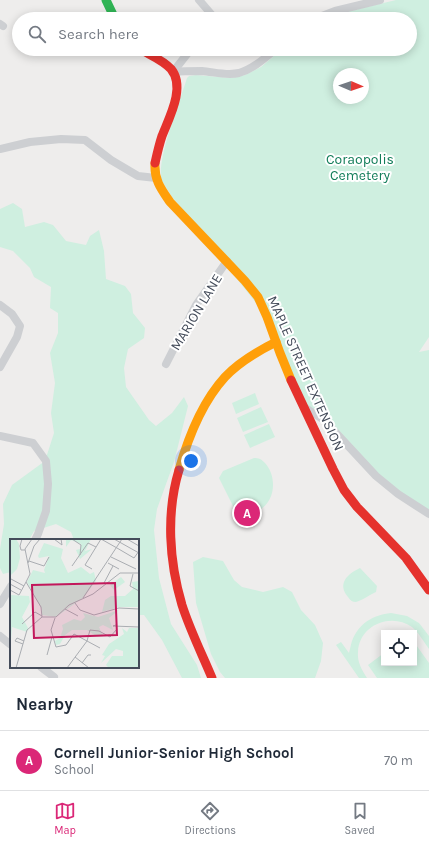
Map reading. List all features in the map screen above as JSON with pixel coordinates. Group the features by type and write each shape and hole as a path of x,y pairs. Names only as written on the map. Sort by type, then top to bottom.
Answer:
{"street":[{"path":"106,0 112,12"},
{"path":"200,0 208,12"},
{"path":"332,12 380,0"},
{"path":"0,149 30,142 61,139 85,140 111,160 138,176 156,178 156,163 159,147 177,93 177,81 173,72 164,63 152,56"},
{"path":"173,72 186,56"},
{"path":"173,72 192,71 229,74 239,73 250,68 267,56"},
{"name":"MAPLE STREET EXTENSION","path":"156,178 170,202 245,281 260,301 285,366 344,490 406,558 429,589"},
{"name":"MARION LANE","path":"166,364 196,305 226,261"},
{"path":"0,305 12,314 20,326 17,337 0,367"},
{"path":"212,678 182,604 176,581 170,533 172,496 186,447 204,408 218,386 227,376 251,356 276,342"},
{"path":"304,407 324,420 376,476 398,494 429,514"},
{"path":"0,436 33,443 46,461 48,484 46,511 36,539"},
{"path":"0,604 10,588"},
{"path":"0,636 10,644"},
{"path":"42,668 54,677"}],"green space":[{"name":"Coraopolis Cemetery","path":"396,0 429,0 429,337 419,352 429,350 429,514 398,494 331,428 304,407 267,317 172,197 162,181 162,160 165,146 187,78 189,76 196,75 230,78 245,75 261,67 274,56 417,56 417,12 346,12"},
{"path":"13,203 22,209 25,227 44,222 53,225 66,241 86,245 90,236 99,230 104,251 106,279 125,286 131,294 133,313 145,328 144,338 128,349 124,368 126,387 149,420 156,426 172,413 184,397 188,406 174,462 157,509 154,530 159,578 171,624 197,665 201,678 182,678 162,640 144,615 139,615 139,539 74,539 71,532 56,524 34,531 30,539 10,539 10,572 3,574 0,568 0,549 4,524 3,504 12,485 45,461 54,433 51,413 55,383 50,353 58,333 58,313 50,308 51,287 34,277 30,268 13,251 0,247 0,209"},
{"path":"255,393 259,404 236,414 232,403"},
{"path":"261,407 268,422 243,432 237,418"},
{"path":"269,424 275,437 250,448 244,435"},
{"path":"254,458 261,460 269,468 273,481 272,495 265,506 259,510 240,514 235,510 219,478 223,471"},
{"path":"203,557 223,561 234,580 242,587 263,592 283,587 292,592 301,610 315,625 323,643 321,661 315,678 225,678 220,672 211,654 196,603 193,562"},
{"path":"360,568 377,586 376,592 355,602 350,600 343,588 345,580 348,576"},
{"path":"391,613 407,616 419,623 429,636 429,649 417,630 404,623 386,621 378,624 370,628 360,643 358,659 367,678 359,678 336,645 341,642 349,653 352,641 359,629 367,621 384,614"},
{"path":"417,646 429,663 429,678 377,678 368,665 381,655 381,666 417,666"}],"traffic: fast":[{"path":"106,0 112,12"}],"traffic: slow":[{"path":"155,163 157,179 170,202 245,281 258,297 291,380"},
{"path":"179,470 197,420 217,387 230,372 243,362 276,342"}],"traffic: jam":[{"path":"153,56 171,69 175,76 177,85 175,102 162,136 155,163"},
{"path":"291,380 344,490 357,507 406,558 429,590"},
{"path":"179,470 172,503 171,520 174,571 185,614 212,678"}],"place":[{"name":"Cornell Junior-Senior High School","path":"247,513"}]}
